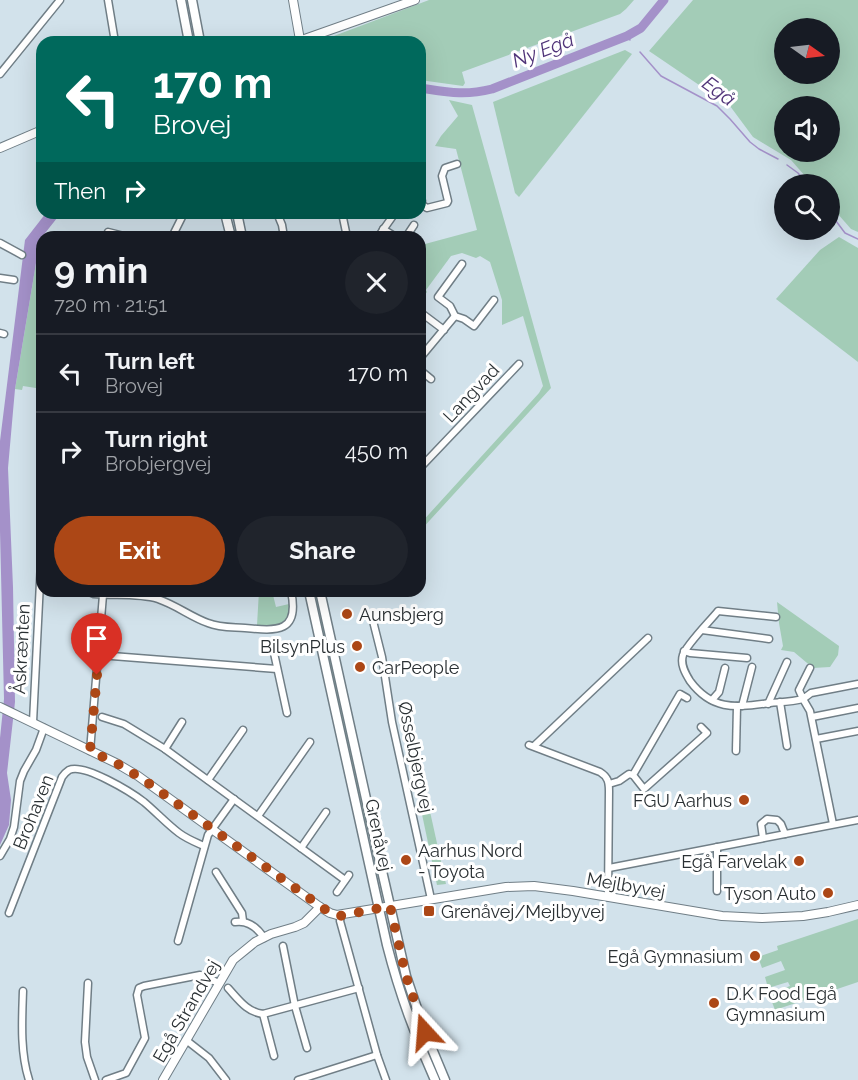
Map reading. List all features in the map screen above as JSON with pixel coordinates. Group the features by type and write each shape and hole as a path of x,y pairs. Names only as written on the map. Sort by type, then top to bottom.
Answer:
{"main road":[{"path":"181,0 188,36"},
{"path":"192,0 199,36"},
{"name":"Grenåvej","path":"310,597 378,909 397,982 417,1040 435,1080"},
{"name":"Grenåvej","path":"321,597 411,994 446,1080"}],"street":[{"path":"0,74 60,0"},
{"path":"108,0 115,36"},
{"path":"293,0 297,36"},
{"path":"312,36 415,0"},
{"path":"0,148 36,133"},
{"path":"426,207 447,203 442,176 445,168 457,164"},
{"path":"387,231 384,229 391,219"},
{"path":"410,231 414,225"},
{"path":"0,243 22,255"},
{"path":"462,264 438,297 450,306 455,316 474,326 494,300"},
{"path":"0,278 14,280"},
{"path":"426,351 455,316"},
{"path":"426,319 444,330"},
{"name":"Langvad","path":"426,462 519,363"},
{"path":"426,375 431,379"},
{"name":"Åskrænten","path":"33,722 39,597"},
{"path":"90,751 103,597"},
{"path":"149,597 215,625 271,630 282,627 290,621 294,606 292,597"},
{"path":"776,616 718,611 684,651 682,661 684,670 692,683 712,700 722,705 740,706 803,699 811,693 858,684"},
{"name":"Øsselbjergvej","path":"373,621 382,657 392,722 431,899"},
{"path":"702,630 769,639"},
{"path":"608,897 609,784 606,777 600,772 532,746 648,638"},
{"path":"684,651 747,658"},
{"path":"274,653 287,713"},
{"path":"99,655 277,669"},
{"path":"768,704 787,662"},
{"path":"736,751 740,706 752,667"},
{"path":"712,700 719,692 725,668"},
{"path":"810,668 800,690 812,717 833,824"},
{"path":"633,775 680,694 687,698"},
{"path":"780,702 787,746"},
{"path":"0,707 116,763 144,780 320,907 340,916 377,1055 386,1080"},
{"path":"812,717 858,708"},
{"path":"102,717 124,724 165,749 347,878 337,892"},
{"path":"165,749 182,722"},
{"path":"633,775 644,789 707,733 701,727"},
{"path":"0,856 14,827 20,781 44,728"},
{"path":"208,780 243,730"},
{"path":"816,739 858,731"},
{"path":"258,816 310,742"},
{"name":"Brohaven","path":"9,913 62,777 67,771 82,770 115,783 144,802 191,841 204,846"},
{"path":"609,784 620,781 629,774 633,775"},
{"path":"178,941 208,835 234,799"},
{"path":"302,848 326,812"},
{"path":"763,838 761,824 772,818 781,824 785,834"},
{"path":"609,868 858,820"},
{"path":"717,847 717,891"},
{"path":"216,872 243,913 243,921"},
{"name":"Mejlbyvej","path":"340,916 506,887 534,886 722,916 762,918 803,916 858,905"},
{"name":"Egå Strandvej","path":"163,1080 233,960 246,948 264,938 304,922 320,907"},
{"path":"235,922 243,921 258,929 264,938"},
{"path":"283,946 295,1006 307,1048"},
{"path":"106,1080 126,1072 145,1038 137,995 139,988 200,975 218,983"},
{"path":"87,983 85,1042 94,1080"},
{"path":"228,988 247,1008 263,1014 359,988"},
{"path":"23,991 23,1052 29,1080"},
{"path":"263,1014 274,1056"},
{"path":"186,1040 209,1058 226,1080"},
{"path":"298,1080 377,1055"}],"green space":[{"path":"429,0 634,0 620,14 462,72 465,83 463,86 426,81 426,36 334,36"},
{"path":"693,0 858,0 858,232 851,229 840,216 840,174 803,174 793,162 840,162 840,96 774,96 774,150 753,137 730,106 649,51"},
{"path":"625,50 632,54 519,197 515,193 493,102"},
{"path":"449,100 472,105 551,388 426,524 426,517 543,386 523,316 502,325 502,300 490,262 480,256 476,258 462,253 451,256 426,290 426,244 477,230 456,149 435,146 458,116"},
{"path":"840,238 858,248 858,362 776,299 820,250 835,240 840,240"},
{"path":"36,263 36,388 23,386 22,390 15,389"},
{"path":"259,597 274,597 276,607 289,604 288,617 285,621 270,626 257,625"},
{"path":"313,597 318,598 384,894 382,895"},
{"path":"777,602 839,646 838,655 830,667 813,668 794,652 781,650 783,646"},
{"path":"406,739 414,739 446,884 437,885"},
{"path":"858,919 858,982 775,1010 769,994 790,986 788,982 768,988 765,977 785,970 781,961 762,968 758,957 778,950 777,946"}],"shaded area":[{"path":"41,219 56,219 47,231 36,231 36,263 15,389 8,468 15,702 7,773 11,800 9,825 0,845 0,738 4,699 0,441 25,240"}],"waterway":[{"name":"Ny Egå","path":"426,89 464,93 492,89 627,36 641,28 664,0"},
{"name":"Ny Egå","path":"627,36 630,40"},
{"name":"Egå","path":"640,52 661,76 717,106 750,142 774,157"},
{"name":"Egå","path":"787,165 799,174"},
{"name":"Egå","path":"840,226 845,233 858,239"}],"place":[{"name":"Aunsbjerg","path":"347,614"},
{"name":"BilsynPlus","path":"357,646"},
{"name":"CarPeople","path":"360,667"},
{"name":"FGU Aarhus","path":"744,800"},
{"name":"Aarhus Nord - Toyota","path":"406,860"},
{"name":"Egå Farvelak","path":"799,861"},
{"name":"Tyson Auto","path":"828,893"},
{"name":"Grenåvej/Mejlbyvej","path":"429,911"},
{"name":"Egå Gymnasium","path":"755,956"},
{"name":"D.K Food Egå Gymnasium","path":"714,1003"}],"route":[{"path":"97,675 90,751 144,780 330,913 340,916 390,906 411,994 425,1032"}]}
